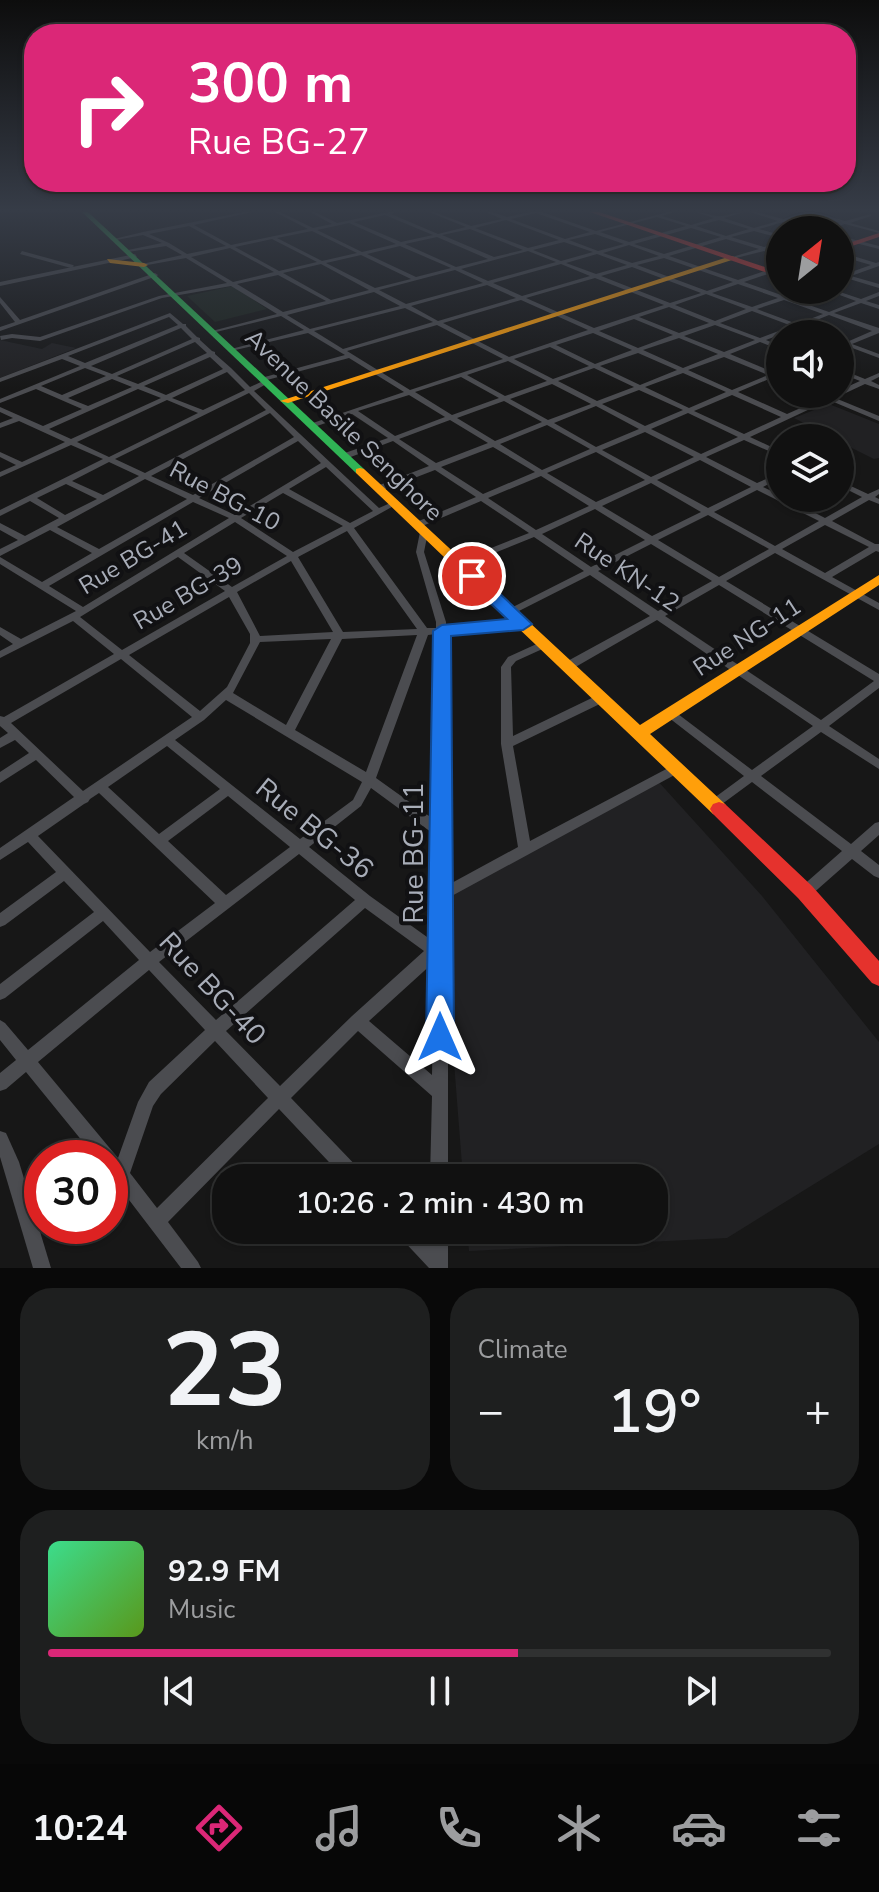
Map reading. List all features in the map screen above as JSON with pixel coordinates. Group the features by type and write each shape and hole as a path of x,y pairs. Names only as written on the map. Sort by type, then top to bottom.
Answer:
{"main road":[{"name":"Avenue Basile Senghore","path":"151,271 805,892 879,976"},
{"path":"285,401 694,271"},
{"name":"Rue NG-11","path":"639,733 879,579"}],"street":[{"path":"0,282 48,271"},
{"path":"0,282 53,271"},
{"path":"0,329 108,271"},
{"path":"211,271 879,681 714,804"},
{"path":"276,271 330,301"},
{"path":"1,338 40,339 175,294 287,271"},
{"path":"337,271 878,547"},
{"path":"397,271 415,280"},
{"path":"214,332 448,271"},
{"path":"461,271 787,417"},
{"path":"233,350 531,271"},
{"path":"583,271 766,341"},
{"path":"342,351 611,271"},
{"path":"648,271 782,320"},
{"path":"707,271 766,292"},
{"path":"311,425 766,274"},
{"path":"854,279 879,286"},
{"path":"814,320 879,294"},
{"path":"0,299 18,322"},
{"path":"854,299 879,307"},
{"path":"345,456 767,304"},
{"path":"801,304 879,331"},
{"path":"0,380 170,315 376,510"},
{"path":"634,317 766,370"},
{"path":"0,401 184,325"},
{"path":"854,340 879,331"},
{"path":"61,398 198,339"},
{"path":"380,488 766,339"},
{"path":"551,345 766,447"},
{"path":"854,348 879,356"},
{"path":"43,429 213,353"},
{"path":"61,356 202,412"},
{"path":"0,513 264,381 350,356"},
{"path":"0,475 229,369"},
{"path":"462,375 879,607"},
{"path":"854,386 879,375"},
{"path":"854,376 879,387"},
{"path":"421,528 482,498 766,379"},
{"path":"35,386 88,409"},
{"path":"854,406 879,419"},
{"path":"459,564 535,534 805,408"},
{"name":"Rue BG-10","path":"0,409 235,518 293,556 339,634"},
{"path":"0,553 271,410"},
{"name":"Rue KN-12","path":"353,411 879,765"},
{"path":"0,426 19,418"},
{"path":"42,586 299,437"},
{"path":"0,454 22,465"},
{"name":"Rue BG-41","path":"0,655 78,614 326,463"},
{"path":"66,481 104,499"},
{"path":"510,612 766,482"},
{"path":"283,489 347,525 424,631"},
{"path":"854,490 874,499"},
{"path":"568,666 775,549 874,499 879,491"},
{"path":"31,498 66,519"},
{"path":"0,499 14,506"},
{"name":"Rue BG-39","path":"2,720 347,525 395,503"},
{"path":"0,526 25,540"},
{"path":"51,527 99,553"},
{"name":"Rue BG-11","path":"421,528 420,552 442,631 441,895 437,953 439,1164"},
{"path":"826,577 878,547"},
{"path":"178,553 231,591 256,639"},
{"path":"0,560 42,586 78,614 200,717"},
{"path":"256,639 442,631 523,624"},
{"path":"0,630 21,644"},
{"path":"0,1083 149,961 357,803 369,780 424,631"},
{"path":"289,731 339,634"},
{"path":"0,855 168,740 227,695 256,639"},
{"path":"525,850 507,744 506,667 512,659 545,644"},
{"path":"227,695 369,780 441,832"},
{"path":"507,744 602,698"},
{"path":"670,714 879,872"},
{"path":"2,720 84,799"},
{"path":"0,744 16,734"},
{"name":"Rue BG-36","path":"168,740 365,900 437,953"},
{"path":"0,778 37,754"},
{"path":"441,895 676,769"},
{"path":"101,787 225,903"},
{"path":"159,841 229,789"},
{"path":"805,892 879,827"},
{"name":"Rue BG-40","path":"29,835 343,1164"},
{"path":"0,921 65,873"},
{"path":"126,1140 155,1088 365,900"},
{"path":"0,993 103,913"},
{"path":"156,1222 357,1021 437,953"},
{"path":"357,1021 439,1092"},
{"path":"0,1028 92,1140"},
{"path":"0,1139 11,1162 42,1268"},
{"path":"128,1185 192,1268"},
{"path":"418,1244 439,1266"},
{"path":"439,1244 439,1266"}],"shaded area":[{"path":"233,286 267,309 215,322 187,296"},
{"path":"0,340 42,349 52,343 76,348 0,378"},
{"path":"819,408 839,408 879,424 879,458 874,459 854,449 854,424 806,424 794,418"},
{"path":"656,779 762,896 879,1042 879,1144 727,1238 668,1241 668,1164 462,1164 441,895"},
{"path":"468,1244 608,1244 469,1251"}],"traffic: fast":[{"path":"148,271 360,471"}],"traffic: slow":[{"path":"285,401 693,271"},
{"path":"360,471 719,809"},
{"path":"639,733 879,579"}],"traffic: jam":[{"path":"719,809 805,892 879,976"}],"route":[{"path":"440,1037 442,631 523,624 472,576"}]}
